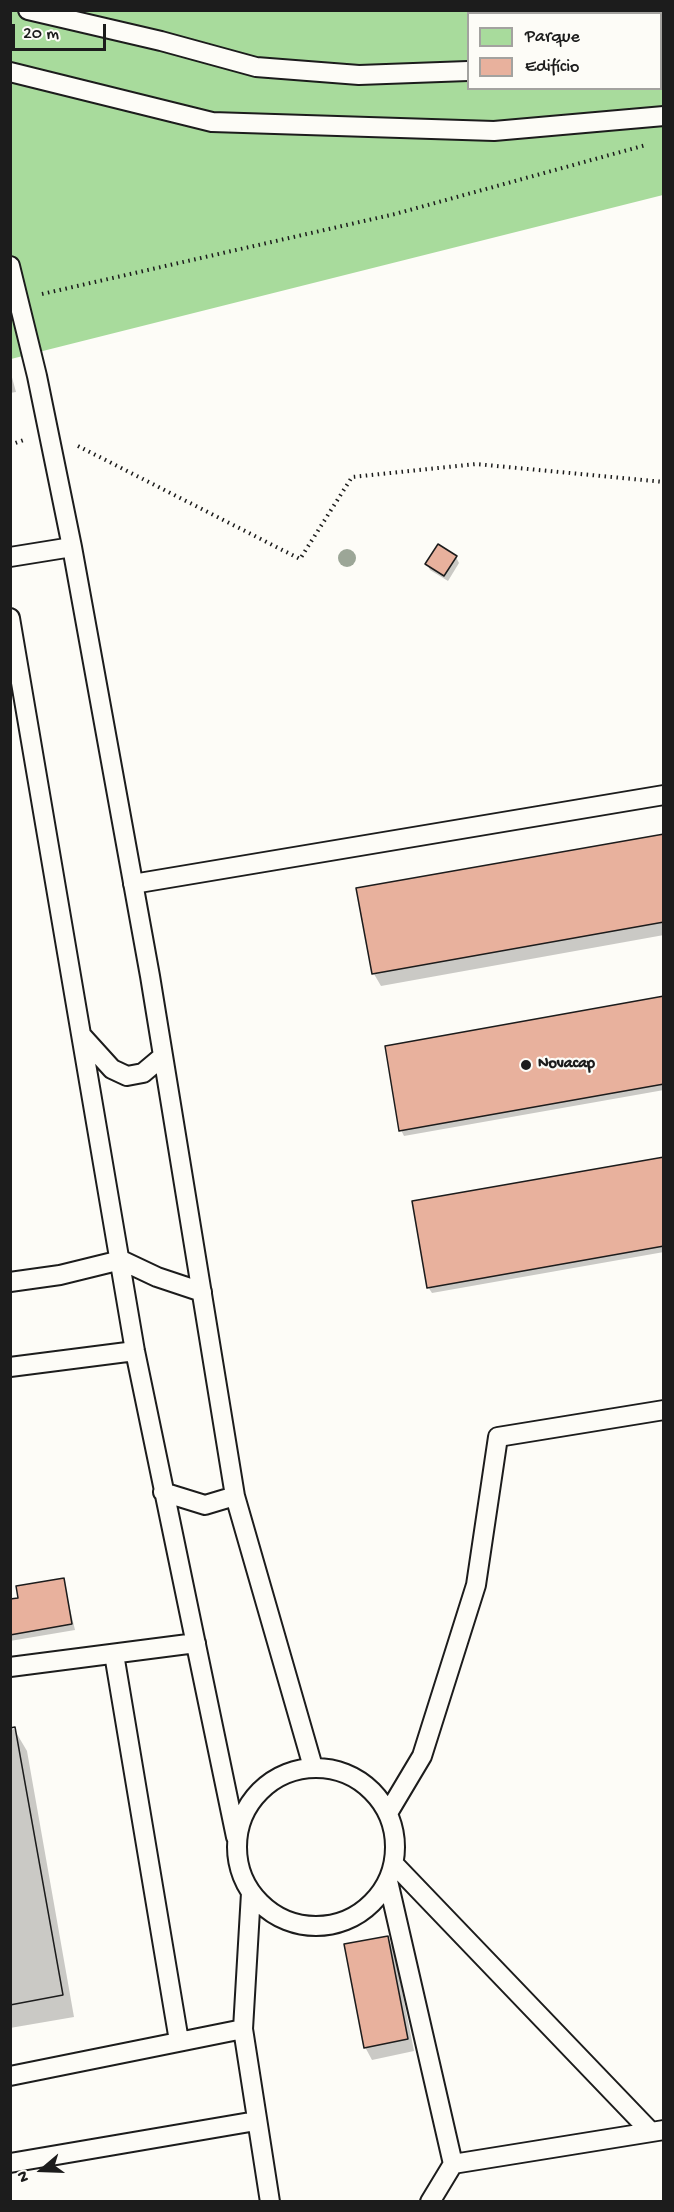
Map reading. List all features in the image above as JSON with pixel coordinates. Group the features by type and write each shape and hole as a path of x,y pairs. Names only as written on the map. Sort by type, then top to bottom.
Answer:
{"lane":[{"path":"28,10 161,40 256,67 359,75 467,71"},
{"path":"10,72 212,122 494,131 663,116"},
{"path":"11,268 49,431 72,547 133,884 235,1496 313,1767"},
{"path":"10,557 72,547"},
{"path":"10,618 135,1351 236,1837 238,1867 250,1893 267,1911 288,1922 311,1927 323,1926 357,1916 375,1900 391,1872 395,1847 388,1813 375,1794 357,1779 336,1769 313,1767 285,1772 261,1788 244,1810 236,1837"},
{"path":"133,884 663,795"},
{"path":"83,1037 112,1069 127,1076 143,1073 162,1057"},
{"path":"10,1282 60,1275 121,1260 157,1277 202,1292"},
{"path":"10,1367 135,1351"},
{"path":"388,1813 422,1756 476,1585 498,1437 663,1410"},
{"path":"164,1492 205,1504 235,1496"},
{"path":"10,1667 195,1643"},
{"path":"114,1654 179,2042"},
{"path":"391,1872 657,2131"},
{"path":"391,1872 453,2164 430,2202"},
{"path":"250,1893 243,2029 270,2202"},
{"path":"10,2076 243,2029"},
{"path":"10,2163 256,2121"},
{"path":"453,2164 657,2131"}],"path":[{"path":"18,300 395,214 652,143"},
{"path":"10,445 49,431 300,559 352,477 476,464 663,482"}],"green space":[{"path":"11,11 663,11 663,195 11,359"}],"building":[{"path":"438,544 457,556 444,576 425,564"},
{"path":"664,834 664,922 372,974 356,888"},
{"name":"Novacap","path":"664,996 664,1084 399,1131 385,1046"},
{"path":"664,1157 664,1246 427,1288 412,1201"},
{"path":"64,1578 72,1624 10,1635 10,1599 18,1598 16,1586"},
{"path":"15,1727 63,1995 10,2005 10,1728"},
{"path":"15,1727 63,1995 10,2005 10,1728"},
{"path":"388,1936 408,2039 364,2048 344,1944"}],"place":[{"name":"Novacap","path":"526,1065"}]}
